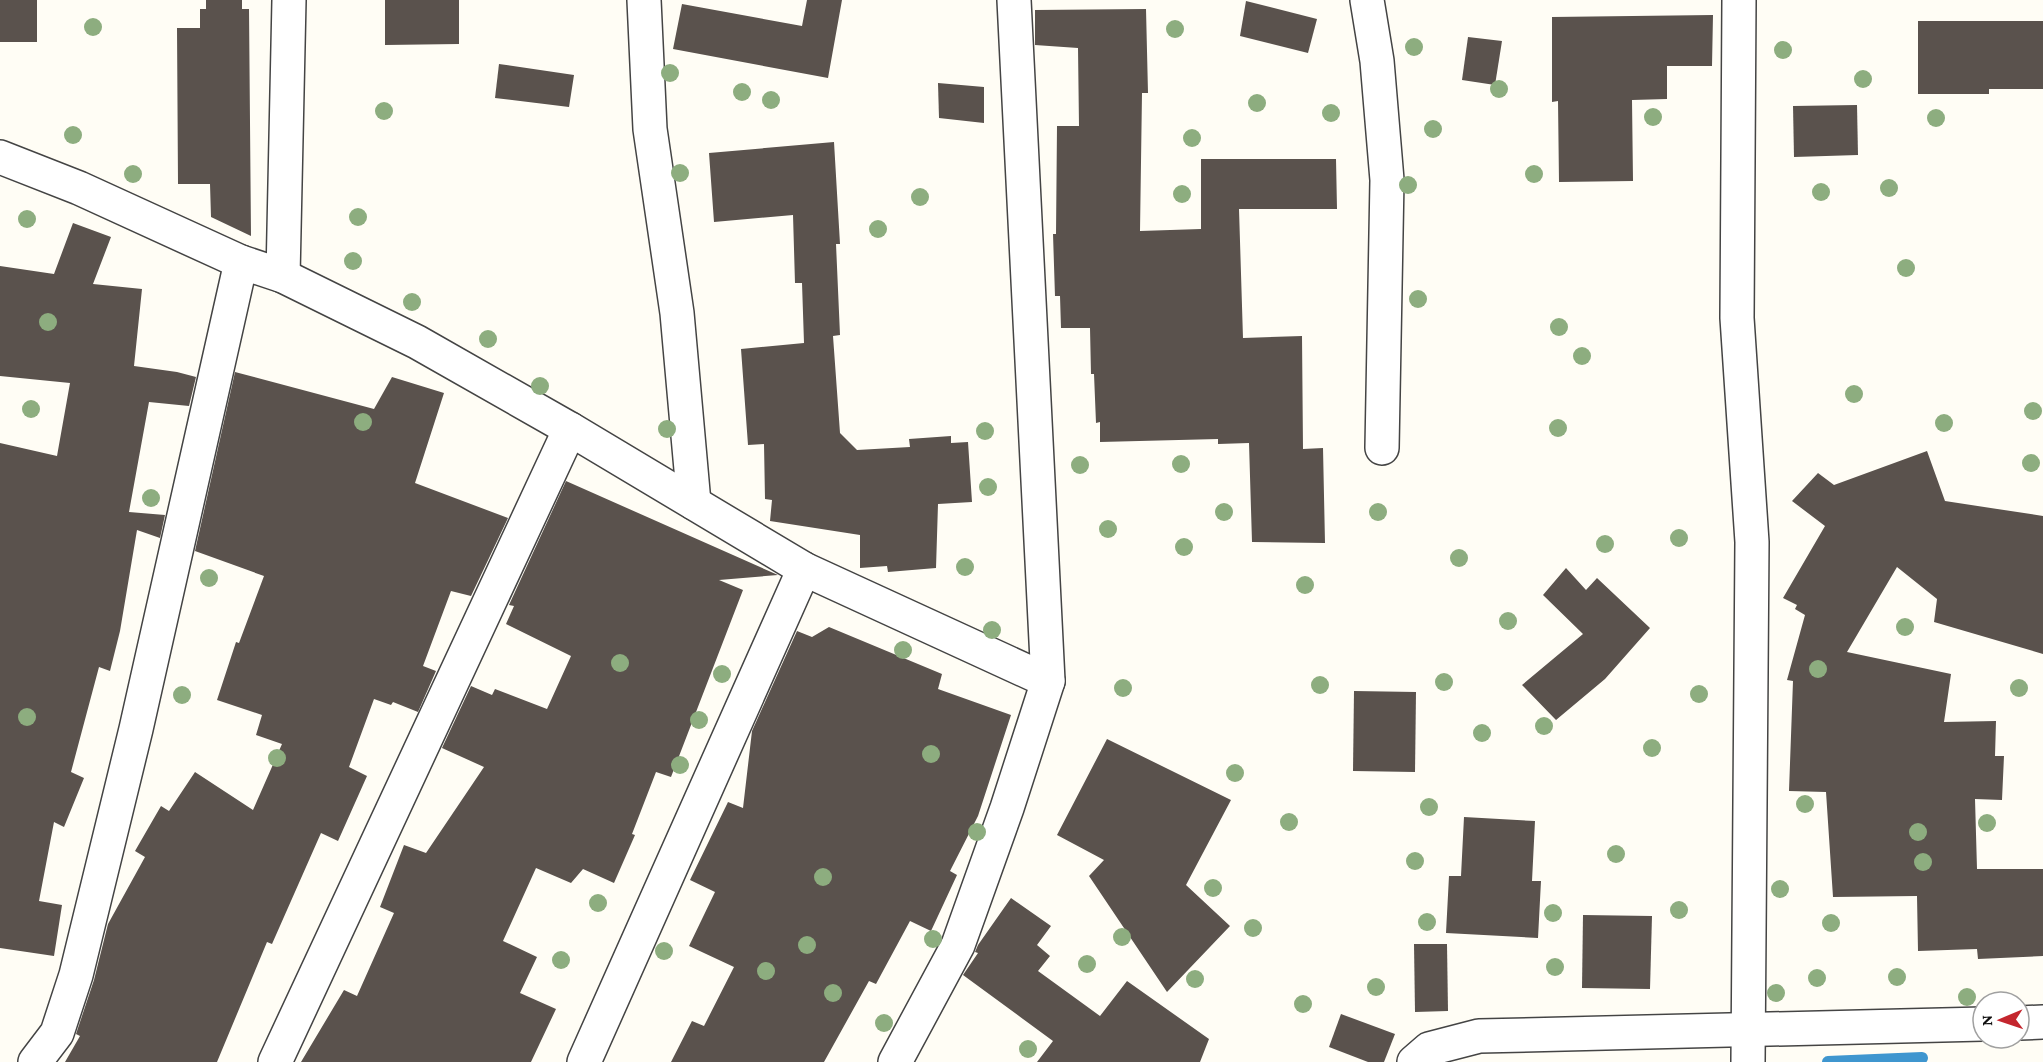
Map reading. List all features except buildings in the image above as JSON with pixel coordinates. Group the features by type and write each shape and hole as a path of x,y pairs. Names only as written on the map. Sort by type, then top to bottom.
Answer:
{"street":[{"path":"283,276 289,0"},
{"path":"644,0 650,129 677,313 694,503"},
{"path":"895,1062 958,945 1000,830 1048,681 1014,0"},
{"path":"1367,0 1377,61 1388,180 1382,448"},
{"path":"1739,0 1737,318 1752,542 1749,1062"},
{"path":"0,157 79,188 241,262 283,276 417,342 570,429 804,569 1048,681"},
{"path":"34,1062 57,1033 76,975 136,729 241,262"},
{"path":"275,1062 570,429"},
{"path":"584,1062 804,569"},
{"path":"1414,1062 1429,1049 1479,1036 1971,1024"}],"waterway":[{"path":"1828,1062 1922,1058"}]}
